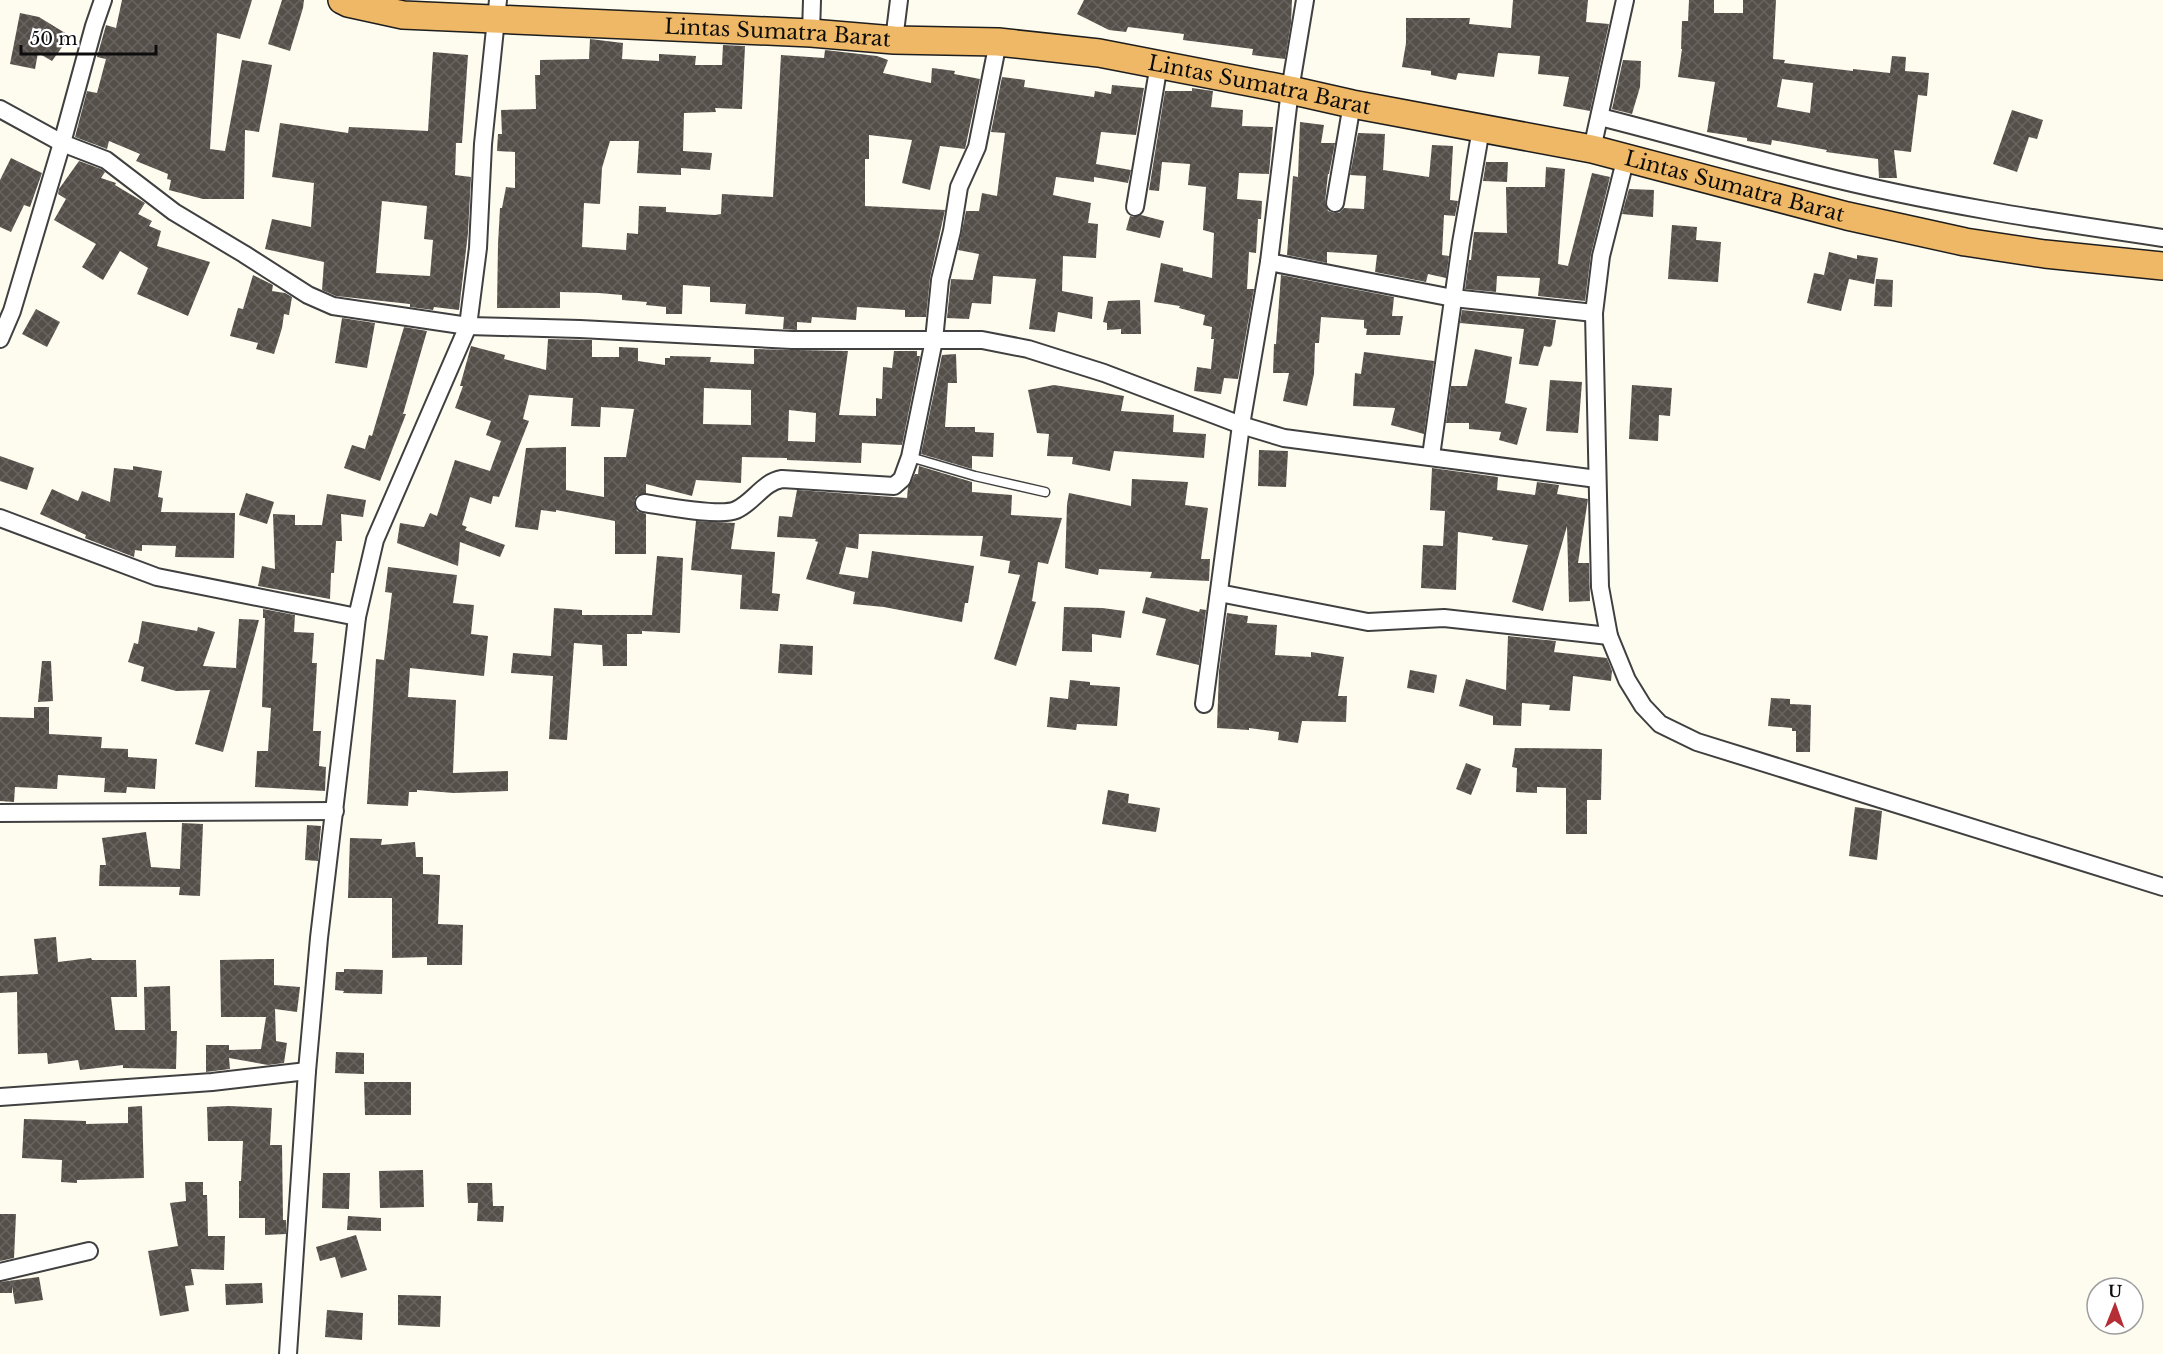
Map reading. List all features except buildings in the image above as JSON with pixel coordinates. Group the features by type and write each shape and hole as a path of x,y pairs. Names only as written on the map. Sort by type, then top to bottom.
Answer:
{"highway":[{"name":"Lintas Sumatra Barat","path":"342,0 403,15 498,10 894,40 998,42 1099,53 1592,149 1847,216 1965,242 2045,254 2154,265"}],"street":[{"path":"0,339 12,311 103,0"},
{"path":"811,33 812,0"},
{"path":"894,40 899,0"},
{"path":"1204,704 1241,425 1269,262 1290,90 1305,0"},
{"path":"1592,149 1625,0"},
{"path":"288,1354 307,1071 319,938 357,617 375,540 468,326 478,248 483,144 498,10"},
{"path":"644,503 714,512 735,511 750,501 771,481 782,479 894,486 902,479 910,458 934,340 940,280 960,187 977,147 998,42"},
{"path":"1135,207 1159,64"},
{"path":"1335,203 1352,104"},
{"path":"0,109 62,143 106,160 174,212 308,296 333,306 468,326 580,329 792,340 982,340 1028,349 1104,373 1241,425 1284,438 1597,479"},
{"path":"1600,117 1816,174 1948,203 2155,237 2154,265"},
{"path":"1431,456 1453,298 1481,129"},
{"path":"1626,158 1601,256 1593,313 1600,587 1609,636 1627,680 1643,706 1660,724 1697,742 2163,887"},
{"path":"1269,262 1453,298 1593,313"},
{"path":"0,518 157,577 357,617"},
{"path":"1220,593 1368,622 1444,618 1609,636"},
{"path":"0,813 335,811"},
{"path":"0,1097 212,1082 307,1071"},
{"path":"0,1272 89,1251"}],"lane":[{"path":"910,458 1045,492"}]}
